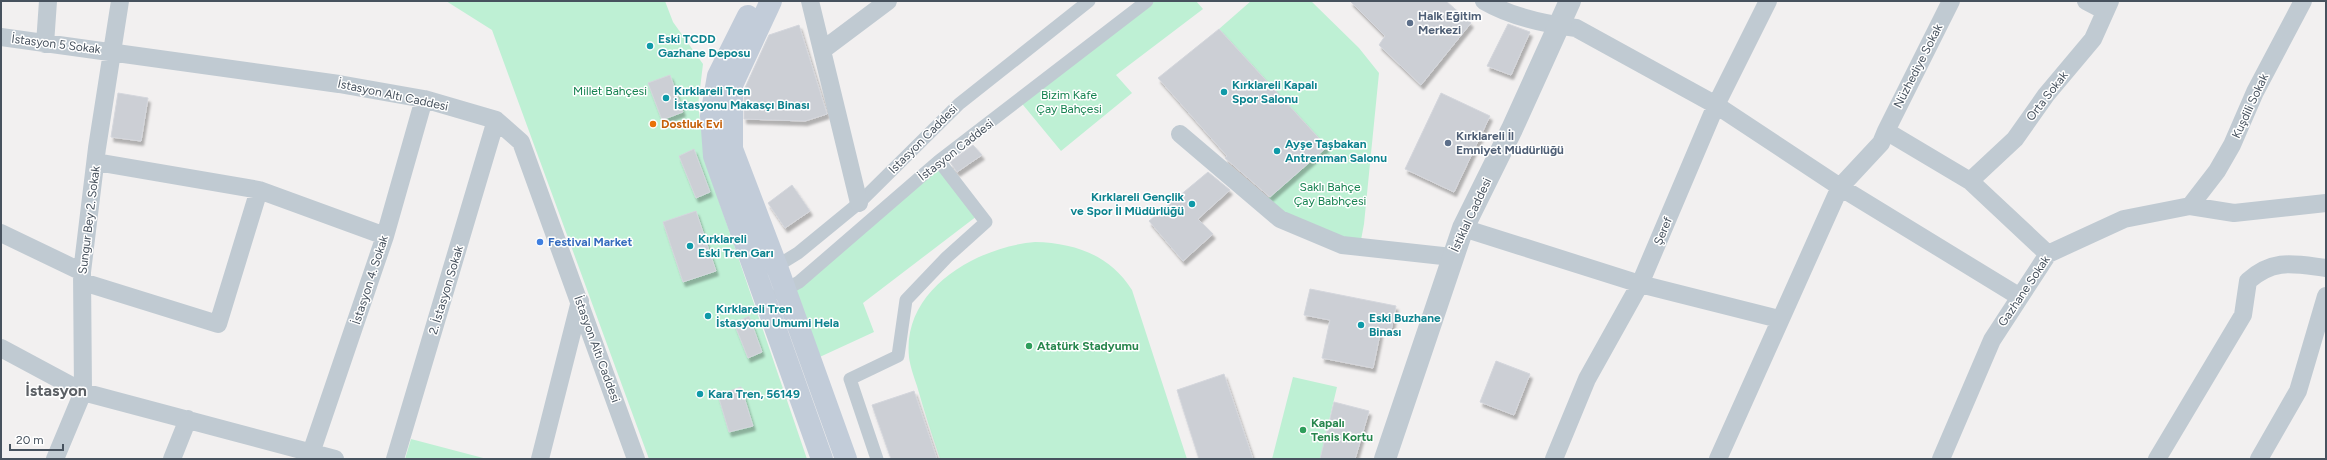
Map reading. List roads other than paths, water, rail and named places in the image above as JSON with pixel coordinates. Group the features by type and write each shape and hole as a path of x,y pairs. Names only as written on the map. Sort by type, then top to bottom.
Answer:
{"main road":[{"path":"756,1 718,76 711,116 714,156 822,459"},
{"path":"772,1 732,84 732,149 786,289 846,459"}],"street":[{"path":"44,44 48,1"},
{"name":"Sungur Bey 2. Sokak","path":"55,459 83,392 82,277 96,162 120,1"},
{"path":"810,1 824,49 859,203"},
{"path":"824,49 888,1"},
{"name":"Istasyon Caddesi","path":"758,277 777,267 798,253 859,203 959,104 1089,1"},
{"name":"İstasyon Caddesi","path":"766,299 799,282 939,161 1147,1"},
{"path":"1484,1 1498,10 1557,26 1576,28 1716,105 1840,188 2020,297"},
{"name":"İstiklal Caddesi","path":"1385,459 1463,228 1512,130 1557,26 1570,1"},
{"name":"Şeref","path":"1554,459 1588,379 1640,284 1716,105 1768,1"},
{"name":"Nüzhediye Sokak","path":"1718,459 1779,319 1840,188 1881,143 1951,1"},
{"path":"2086,1 2107,6"},
{"name":"Kuşdili Sokak","path":"2190,206 2217,172 2232,145 2255,92 2303,1"},
{"name":"Orta Sokak","path":"1970,181 2015,139 2046,95 2093,39 2107,6"},
{"name":"İstasyon 5 Sokak","path":"1,37 44,44 112,51"},
{"name":"İstasyon Altı Caddesi","path":"112,51 217,68 340,84 424,99 496,120 521,142 580,301 636,459"},
{"name":"İstasyon 4. Sokak","path":"311,455 385,236 424,99"},
{"name":"2. İstasyon Sokak","path":"395,459 496,120"},
{"path":"1886,131 1970,181 2048,254"},
{"path":"1180,134 1280,219 1342,246 1452,257"},
{"path":"877,459 850,379 898,356 906,300 946,257 986,222 939,161"},
{"path":"96,162 259,190 385,236"},
{"path":"1,233 82,277 218,324 259,190"},
{"name":"Gazhane Sokak","path":"1940,459 1992,340 2048,254 2124,219 2190,206 2234,213 2326,203"},
{"path":"1463,228 1640,284 1779,319"},
{"path":"2157,459 2244,315 2248,281 2260,270 2286,264 2326,268"},
{"path":"2259,459 2298,391 2326,296"},
{"path":"540,459 580,301"},
{"path":"1,348 83,392 188,419 311,455 335,459"},
{"path":"172,459 188,419"}],"place":[{"name":"Halk Eğitim Merkezi","path":"1410,23"},
{"name":"Eski TCDD Gazhane Deposu","path":"650,46"},
{"name":"Kırklareli Kapalı Spor Salonu","path":"1224,92"},
{"name":"Kırklareli Tren İstasyonu Makasçı Binası","path":"666,98"},
{"name":"Dostluk Evi","path":"653,124"},
{"name":"Kırklareli İl Emniyet Müdürlüğü","path":"1448,143"},
{"name":"Ayşe Taşbakan Antrenman Salonu","path":"1277,151"},
{"name":"Kırklareli Gençlik ve Spor İl Müdürlüğü","path":"1192,204"},
{"name":"Festival Market","path":"540,242"},
{"name":"Kırklareli Eski Tren Garı","path":"690,246"},
{"name":"Kırklareli Tren İstasyonu Umumi Hela","path":"708,316"},
{"name":"Eski Buzhane Binası","path":"1361,325"},
{"name":"Atatürk Stadyumu","path":"1029,346"},
{"name":"Kara Tren, 56149","path":"700,394"},
{"name":"Kapalı Tenis Kortu","path":"1303,430"}],"district":[{"name":"İstasyon","path":"56,390"}],"park label":[{"name":"Millet Bahçesi","path":"610,91"},
{"name":"Bizim Kafe Çay Bahçesi","path":"1069,102"},
{"name":"Saklı Bahçe Çay Babhçesi","path":"1330,194"}]}
